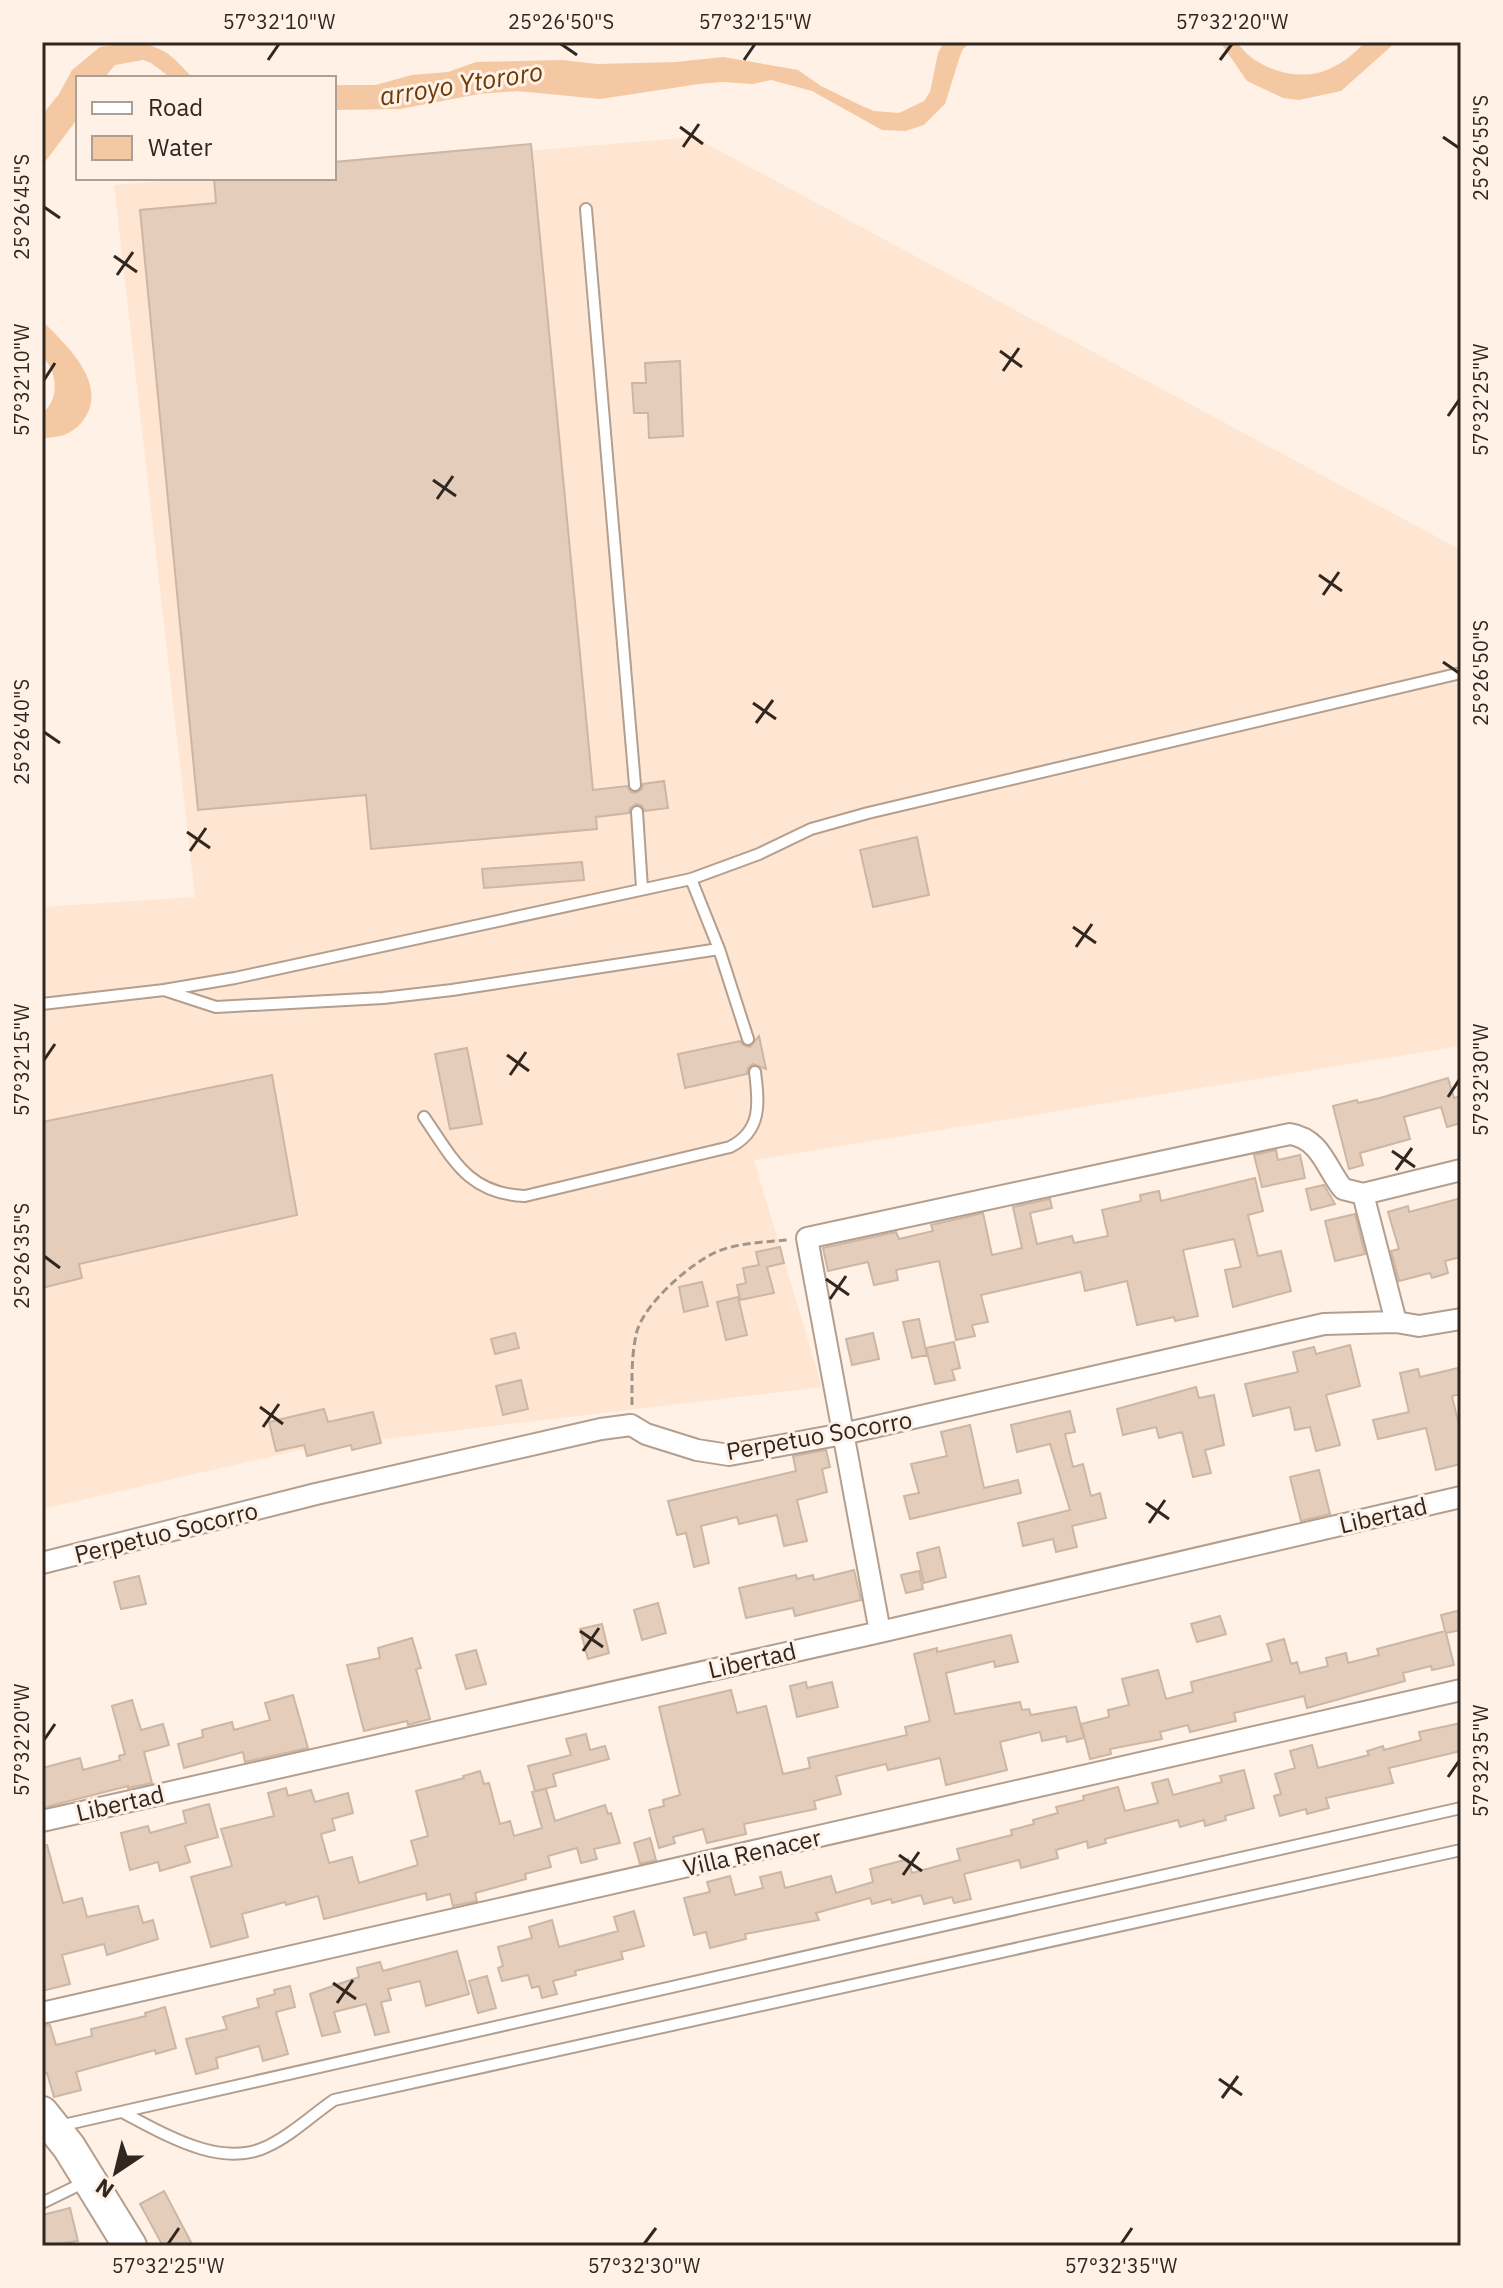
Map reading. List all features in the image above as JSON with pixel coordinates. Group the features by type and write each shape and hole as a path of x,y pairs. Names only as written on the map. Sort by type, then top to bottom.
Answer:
{"main road":[{"path":"48,2120 90,2179 130,2246"}],"street":[{"path":"880,1632 807,1238 1290,1134 1302,1136 1313,1143 1343,1189 1363,1194 1461,1170"},
{"path":"1363,1194 1396,1322"},
{"name":"Perpetuo Socorro","path":"42,1563 316,1494 601,1429 631,1425 646,1434 697,1450 729,1455 843,1434 1324,1324 1396,1322 1419,1326 1461,1319"},
{"name":"Libertad","path":"42,1821 1461,1497"},
{"name":"Villa Renacer","path":"42,2013 1461,1690"}],"lane":[{"path":"586,209 635,785"},
{"path":"42,1004 164,990 235,978 691,879 759,854 811,829 868,813 1461,673"},
{"path":"637,812 642,888"},
{"path":"691,879 719,949 748,1039"},
{"path":"164,990 216,1007 383,998 719,949"},
{"path":"424,1117 465,1176 504,1196 525,1196 730,1147 740,1142 757,1119 760,1104 755,1072"},
{"path":"48,2120 122,2112 1461,1808"},
{"path":"122,2112 200,2148 247,2153 266,2147 292,2132 334,2100 1461,1850"},
{"path":"42,2203 90,2179"}],"path":[{"path":"631,1425 632,1362 638,1330 648,1308 663,1291 715,1253 757,1243 807,1238"}],"shaded area":[{"path":"694,137 1461,550 1461,1046 754,1160 822,1387 309,1448 42,1509 42,907 195,897 114,185 178,180 336,180 336,167"}],"water":[{"path":"139,42 158,48 170,55 191,76 168,76 143,60 115,65 106,76 76,76 76,121 42,166 42,115 59,94 72,70 100,47"},
{"name":"arroyo Ytororo","path":"944,42 971,42 960,56 945,104 924,125 905,131 882,130 812,91 771,80 753,84 699,84 600,99 517,91 479,94 400,109 336,110 336,85 375,85 412,75 448,72 476,62 562,60 597,64 723,57 798,70 821,86 862,106 874,111 899,113 924,101 930,92 938,53"},
{"path":"1220,42 1237,42 1254,60 1278,71 1305,74 1334,67 1365,42 1396,42 1341,91 1299,100 1283,98 1247,81"},
{"path":"42,321 82,367 92,394 90,408 78,426 64,435 42,438 42,413 52,401 55,385 51,370 42,357"}],"building":[{"path":"531,144 593,790 627,786 636,793 643,784 664,781 668,808 645,811 636,804 629,813 596,817 597,829 371,849 366,795 198,810 140,210 216,203 214,180 336,180 336,162"},
{"path":"680,361 683,436 649,438 648,413 634,413 632,383 646,383 645,363"},
{"path":"917,837 929,895 873,907 860,850"},
{"path":"582,862 584,880 484,888 482,869"},
{"path":"759,1036 766,1069 753,1064 747,1074 685,1088 678,1054 740,1041 750,1047"},
{"path":"467,1048 482,1124 450,1129 435,1054"},
{"path":"272,1075 297,1215 79,1264 82,1278 42,1288 42,1122"},
{"path":"1448,1078 1454,1098 1461,1096 1461,1123 1447,1127 1441,1107 1404,1117 1410,1139 1360,1153 1363,1165 1349,1169 1333,1106 1380,1098"},
{"path":"1276,1150 1278,1160 1300,1155 1305,1178 1262,1187 1254,1155"},
{"path":"1255,1178 1263,1211 1248,1215 1258,1256 1281,1251 1291,1291 1233,1307 1225,1270 1241,1267 1234,1239 1183,1250 1198,1316 1175,1321 1174,1317 1137,1325 1127,1281 1085,1291 1081,1272 981,1295 988,1322 972,1325 975,1336 956,1340 939,1261 896,1270 898,1280 874,1285 868,1262 828,1271 823,1248 896,1232 899,1239 933,1231 931,1225 983,1213 992,1255 1022,1248 1013,1207 1050,1199 1052,1208 1030,1213 1037,1244 1072,1236 1074,1243 1108,1236 1102,1210 1141,1201 1140,1195 1159,1191 1161,1201"},
{"path":"1324,1185 1335,1204 1311,1210 1306,1189"},
{"path":"1461,1198 1461,1257 1445,1261 1448,1273 1432,1278 1430,1273 1399,1281 1391,1251 1399,1249 1388,1212 1408,1206 1409,1212"},
{"path":"1355,1214 1365,1254 1335,1261 1325,1221"},
{"path":"780,1247 784,1263 767,1267 774,1293 740,1300 737,1285 746,1283 743,1268 759,1265 756,1252"},
{"path":"702,1282 708,1306 684,1312 679,1287"},
{"path":"738,1297 747,1335 726,1340 717,1302"},
{"path":"919,1319 927,1355 912,1358 903,1322"},
{"path":"515,1333 519,1348 495,1354 491,1339"},
{"path":"873,1333 879,1359 852,1365 846,1339"},
{"path":"954,1342 960,1368 952,1370 955,1380 935,1384 926,1348"},
{"path":"1350,1345 1360,1386 1326,1395 1340,1445 1316,1451 1310,1427 1295,1430 1290,1407 1253,1416 1245,1384 1298,1372 1293,1352 1314,1347 1316,1354"},
{"path":"1458,1368 1461,1394 1452,1396 1461,1434 1461,1464 1436,1470 1426,1428 1378,1439 1373,1420 1409,1412 1400,1373 1418,1369 1420,1377"},
{"path":"521,1380 528,1409 503,1415 496,1386"},
{"path":"1196,1387 1199,1398 1214,1395 1224,1445 1205,1450 1211,1473 1193,1477 1182,1432 1159,1438 1156,1427 1123,1435 1117,1409"},
{"path":"324,1409 328,1422 373,1412 381,1443 352,1450 351,1445 307,1456 304,1445 276,1451 269,1422"},
{"path":"1070,1411 1075,1432 1065,1434 1073,1467 1083,1464 1091,1496 1100,1493 1106,1518 1072,1526 1077,1547 1056,1552 1053,1539 1023,1546 1018,1523 1070,1510 1050,1444 1017,1452 1011,1425"},
{"path":"970,1425 984,1488 1018,1480 1021,1493 910,1519 904,1496 919,1493 911,1464 947,1456 941,1432"},
{"path":"826,1450 830,1467 822,1469 827,1492 797,1500 807,1541 784,1546 777,1515 739,1524 737,1517 701,1526 709,1563 694,1567 686,1533 677,1535 668,1501 796,1471 793,1456"},
{"path":"1319,1470 1330,1514 1301,1521 1290,1477"},
{"path":"939,1547 946,1577 924,1583 917,1553"},
{"path":"854,1570 861,1600 795,1616 793,1608 746,1618 739,1588 796,1575 797,1579 813,1575 814,1580"},
{"path":"919,1571 923,1589 906,1593 901,1575"},
{"path":"139,1576 146,1604 121,1609 114,1582"},
{"path":"658,1603 666,1633 642,1640 634,1610"},
{"path":"1461,1610 1461,1630 1446,1633 1454,1665 1432,1670 1431,1666 1403,1673 1405,1681 1307,1708 1304,1696 1234,1713 1236,1721 1190,1732 1188,1725 1160,1732 1162,1739 1110,1749 1111,1754 1090,1759 1081,1724 1109,1717 1108,1710 1129,1705 1122,1679 1158,1670 1166,1699 1193,1692 1191,1682 1272,1661 1267,1644 1284,1639 1291,1664 1297,1662 1300,1673 1328,1666 1326,1658 1346,1653 1348,1663 1379,1655 1377,1649 1445,1631 1441,1615"},
{"path":"1220,1616 1226,1634 1197,1642 1191,1624"},
{"path":"602,1624 609,1653 588,1659 580,1629"},
{"path":"1011,1635 1018,1662 995,1667 994,1661 946,1673 955,1714 1020,1702 1022,1710 1029,1709 1031,1715 1076,1707 1084,1738 1067,1742 1066,1736 1042,1741 1040,1732 1000,1742 1007,1770 946,1785 940,1758 888,1770 886,1764 836,1776 841,1794 814,1801 816,1809 744,1824 746,1834 707,1843 703,1829 673,1837 675,1843 659,1848 649,1810 664,1806 663,1800 680,1795 659,1707 731,1690 737,1713 766,1706 783,1774 810,1768 808,1758 907,1735 905,1727 930,1721 914,1654 937,1648 937,1652"},
{"path":"412,1638 421,1668 416,1669 430,1719 364,1731 347,1665 380,1658 378,1648"},
{"path":"476,1650 486,1684 466,1689 456,1655"},
{"path":"806,1682 807,1688 832,1682 838,1707 797,1717 790,1686"},
{"path":"293,1695 308,1748 245,1762 243,1752 184,1768 178,1744 203,1737 202,1730 232,1722 234,1730 270,1720 265,1703"},
{"path":"132,1700 141,1730 163,1724 169,1745 144,1752 152,1783 42,1808 42,1768 80,1758 83,1770 120,1760 119,1756 125,1754 112,1706"},
{"path":"1461,1723 1461,1751 1389,1768 1393,1783 1326,1798 1329,1808 1307,1814 1306,1809 1280,1816 1274,1796 1281,1794 1275,1774 1295,1768 1290,1751 1312,1745 1318,1768 1369,1755 1367,1751 1383,1746 1384,1750 1421,1740 1419,1732"},
{"path":"586,1734 590,1750 605,1746 609,1759 553,1774 556,1786 535,1791 528,1766 571,1755 566,1739"},
{"path":"1244,1770 1254,1808 1225,1816 1226,1820 1205,1826 1204,1820 1180,1827 1178,1820 1105,1839 1106,1843 1088,1848 1087,1841 1056,1850 1058,1858 1021,1868 1019,1860 964,1874 971,1899 954,1903 952,1897 924,1904 921,1895 892,1903 891,1899 872,1904 870,1898 816,1913 819,1920 745,1934 746,1939 710,1948 706,1932 694,1935 684,1898 710,1892 707,1882 730,1876 735,1895 763,1888 760,1877 781,1872 785,1888 831,1876 836,1893 873,1882 870,1869 908,1859 912,1873 960,1860 957,1849 1012,1835 1011,1830 1058,1813 1056,1807 1084,1800 1083,1796 1118,1787 1125,1811 1158,1803 1152,1783 1168,1779 1173,1795 1222,1782 1220,1776"},
{"path":"480,1771 484,1784 489,1783 500,1824 510,1821 514,1836 542,1828 532,1792 546,1789 555,1821 605,1805 608,1814 611,1813 620,1843 594,1849 597,1859 581,1863 577,1848 548,1856 551,1867 525,1874 526,1879 475,1893 477,1901 453,1906 450,1894 427,1900 426,1893 324,1919 318,1896 286,1905 285,1902 242,1914 248,1937 211,1947 191,1877 232,1866 221,1829 274,1816 268,1793 286,1788 288,1796 311,1790 315,1802 348,1793 353,1813 332,1819 335,1830 321,1834 329,1863 352,1857 359,1883 418,1865 411,1841 428,1836 416,1791"},
{"path":"209,1804 218,1837 185,1846 190,1862 160,1871 158,1862 130,1870 121,1833 148,1826 150,1833 186,1823 183,1811"},
{"path":"650,1838 656,1860 640,1864 634,1843"},
{"path":"47,1845 63,1903 82,1898 87,1917 138,1906 143,1923 153,1920 158,1939 107,1955 104,1944 62,1955 70,1984 42,1991 42,1846"},
{"path":"634,1911 644,1946 621,1952 623,1959 575,1971 576,1975 553,1981 557,1994 542,1998 539,1986 532,1988 528,1975 502,1981 498,1968 503,1966 498,1947 532,1938 529,1927 552,1920 559,1947 618,1931 614,1917"},
{"path":"457,1951 469,1994 426,2006 420,1981 388,1989 391,2000 381,2002 389,2032 375,2035 366,2004 334,2012 340,2032 322,2036 310,1994 359,1977 357,1968 380,1962 383,1971"},
{"path":"487,1976 496,2008 478,2013 469,1981"},
{"path":"290,1986 295,2007 276,2012 288,2054 263,2061 259,2046 216,2058 218,2068 196,2074 186,2039 227,2029 223,2017 259,2007 257,1999"},
{"path":"165,2007 176,2048 156,2054 155,2050 76,2072 81,2090 54,2097 47,2073 42,2074 42,2026 50,2025 56,2045 92,2036 91,2029 146,2016 145,2013"},
{"path":"164,2191 193,2246 163,2246 140,2204"},
{"path":"70,2208 78,2241 42,2246 42,2215"}]}
